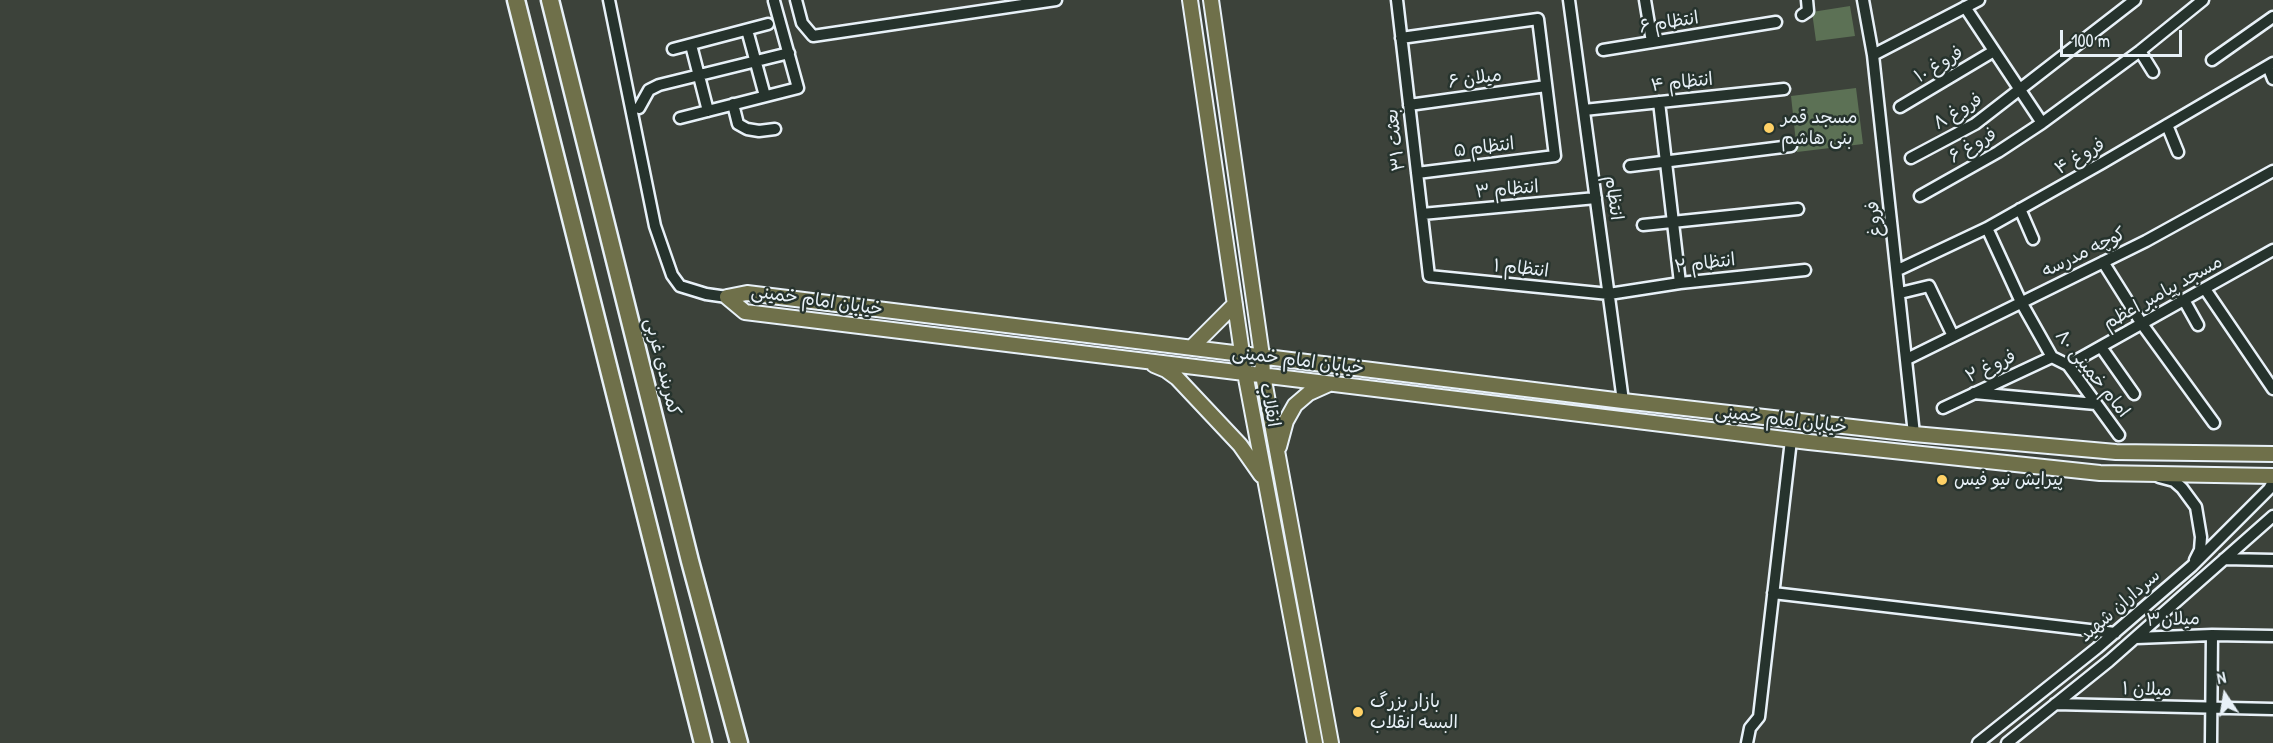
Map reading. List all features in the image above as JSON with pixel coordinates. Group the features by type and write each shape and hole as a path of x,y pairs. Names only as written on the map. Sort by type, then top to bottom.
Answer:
{"highway":[{"path":"516,0 703,743"},
{"name":"کمربندی غربی","path":"550,0 690,561 739,743"}],"main road":[{"name":"انقلاب","path":"1190,0 1245,373 1314,743"},
{"name":"انقلاب","path":"1211,0 1263,375 1333,742"},
{"name":"خیابان امام خمینی","path":"727,297 747,293 1623,401 1914,434 2116,452 2273,454"},
{"name":"خیابان امام خمینی","path":"727,297 745,312 1791,440 2100,473 2272,483"},
{"path":"1192,347 1235,304"},
{"path":"1238,322 1257,320"},
{"path":"1141,360 1166,370 1177,378 1240,445 1265,483"},
{"path":"1277,452 1286,421 1295,405 1309,393 1331,383"},
{"path":"1809,442 1812,423"}],"street":[{"path":"609,0 655,226 672,275 680,286 706,294 727,297"},
{"path":"616,0 639,108 666,257"},
{"path":"796,0 802,23 813,36 982,5 1056,0"},
{"name":"بعثت ۳۱","path":"1397,0 1429,276"},
{"name":"انتظام","path":"1569,0 1623,401"},
{"path":"1645,0 1652,42"},
{"path":"1802,15 1808,11 1807,0"},
{"name":"فروغ","path":"1863,0 1873,55 1914,434"},
{"name":"فروغ ۸","path":"1911,158 1975,124 2135,0"},
{"name":"فروغ ۶","path":"1920,195 1998,152 2042,123 2140,51 2203,0"},
{"path":"680,118 798,88 774,1"},
{"path":"1873,55 1972,2 1994,51 2042,123"},
{"path":"2212,60 2273,17"},
{"path":"1401,38 1538,19 1546,86"},
{"name":"انتظام ۶","path":"1603,50 1776,22"},
{"path":"673,49 768,24"},
{"path":"747,30 765,96"},
{"path":"691,45 708,111"},
{"name":"فروغ ۱۰","path":"1900,107 1994,51"},
{"path":"2140,51 2153,72"},
{"path":"639,108 649,90 667,83 789,53"},
{"path":"2270,64 2273,79"},
{"name":"فروغ ۴","path":"1898,270 1987,228 2270,64"},
{"name":"میلان ۶","path":"1409,105 1546,86"},
{"name":"انتظام ۵","path":"1417,173 1555,156 1546,86"},
{"name":"انتظام ۴","path":"1584,111 1784,89"},
{"path":"1659,102 1680,284"},
{"path":"733,104 738,124 753,130 775,129"},
{"path":"2167,125 2178,152"},
{"path":"1630,166 1791,146"},
{"name":"کوچه مدرسه","path":"1906,358 2146,241 2273,171"},
{"name":"انتظام ۳","path":"1422,214 1596,198"},
{"path":"1643,225 1672,224 1798,208"},
{"path":"2020,209 2033,239"},
{"name":"امام خمینی ۸۰","path":"1987,228 2021,302 2052,357 2068,365 2119,435"},
{"name":"مسجد پیامبر اعظم","path":"2068,365 2273,250"},
{"path":"2103,262 2142,324 2214,423"},
{"name":"انتظام ۲","path":"1609,294 1805,270"},
{"name":"انتظام ۱","path":"1429,276 1609,294"},
{"path":"1900,293 1929,286 1953,336"},
{"path":"2205,289 2273,389"},
{"path":"2184,300 2198,326"},
{"path":"2102,346 2134,394"},
{"name":"فروغ ۲","path":"1943,408 2052,357"},
{"path":"1974,393 2096,404"},
{"path":"1747,743 1750,728 1759,717 1791,440"},
{"path":"2258,454 2273,444"},
{"path":"2150,476 2165,478 2182,488 2196,507 2200,521 2200,550 2192,566"},
{"name":"سرداران شهید","path":"1978,743 2097,648 2192,566 2272,483"},
{"name":"سرداران شهید","path":"2007,743 2136,638 2273,516"},
{"path":"2224,559 2273,560"},
{"path":"1773,593 2115,633"},
{"path":"2211,743 2212,635"},
{"name":"میلان۳","path":"2136,638 2212,635 2273,636"},
{"path":"2097,648 2109,661"},
{"name":"میلان ۱","path":"2055,704 2273,709"}],"green space":[{"path":"1850,6 1855,36 1816,41 1812,12"},
{"path":"1856,88 1863,144 1797,152 1791,96"}],"place":[{"name":"مسجد قمر بنی هاشم","path":"1769,128"},
{"name":"پیرایش نیو فیس","path":"1942,480"},
{"name":"بازار بزرگ البسه انقلاب","path":"1358,712"}]}
